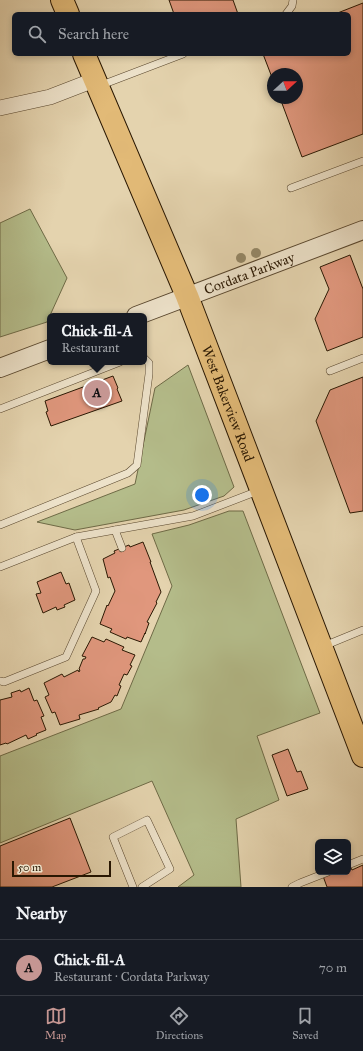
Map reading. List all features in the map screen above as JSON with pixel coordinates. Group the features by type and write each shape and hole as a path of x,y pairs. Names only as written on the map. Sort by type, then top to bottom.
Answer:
{"main road":[{"path":"62,0 67,12"},
{"name":"West Bakerview Road","path":"85,56 187,296 363,756"}],"street":[{"path":"0,108 50,97 96,83"},
{"name":"Cordata Parkway","path":"144,313 363,230"},
{"path":"0,368 47,350"}],"lane":[{"path":"288,12 292,6 293,0"},
{"path":"96,83 177,56"},
{"path":"291,188 363,161"},
{"path":"330,371 363,358"},
{"path":"0,525 128,473 137,465 149,374 147,362"},
{"path":"0,409 112,365"},
{"path":"0,567 76,537 193,516 260,490"},
{"path":"115,530 122,548"},
{"path":"0,681 4,682 66,657 96,590 76,537"},
{"path":"322,647 363,630"},
{"path":"133,887 113,837 147,820 170,869 142,887"},
{"path":"351,864 363,859"},
{"path":"292,887 320,875"}],"green space":[{"path":"30,209 67,278 51,313 47,313 47,322 0,337 0,223"},
{"path":"188,365 234,487 224,496 184,510 75,530 37,522 135,484 155,388"},
{"path":"229,511 243,511 320,713 257,736 279,800 236,819 241,887 178,887 194,875 152,781 0,843 0,756 121,709 172,586 152,534 189,525"}],"building":[{"path":"169,0 233,0 237,12 173,12"},
{"path":"363,3 363,134 302,157 282,104 303,104 303,68 268,68 264,56 351,56 351,12 340,12"},
{"path":"350,255 363,289 363,337 327,351 315,319 329,289 320,267"},
{"path":"113,376 122,401 51,426 46,412 48,411 45,401"},
{"path":"363,377 363,511 350,513 316,421 330,390"},
{"path":"143,542 161,592 147,622 149,623 141,642 127,637 126,639 110,632 112,629 100,624 107,605 108,606 115,591 110,577 108,578 103,559 115,553 114,551 129,545 130,547"},
{"path":"61,572 66,584 69,583 75,600 64,605 65,607 57,610 56,607 43,613 36,594 41,593 37,582"},
{"path":"92,637 104,642 106,639 124,647 122,650 135,655 130,665 132,666 127,675 124,674 119,685 121,686 117,696 115,695 111,702 98,708 99,709 79,715 80,719 60,725 55,712 52,713 45,697 49,695 44,683 62,674 64,677 78,670 79,672 83,659 86,657 82,656"},
{"path":"29,688 34,701 37,700 44,716 41,717 46,730 28,739 26,735 7,744 0,745 0,700 12,697 11,693 20,690 21,692"},
{"path":"288,749 297,772 301,771 308,789 287,796 272,755"},
{"path":"70,818 91,872 52,887 0,887 0,846"},
{"path":"363,865 363,887 327,887 323,876 351,875 351,868 352,870"}],"place":[{"name":"Chick-fil-A","path":"97,393"}]}
